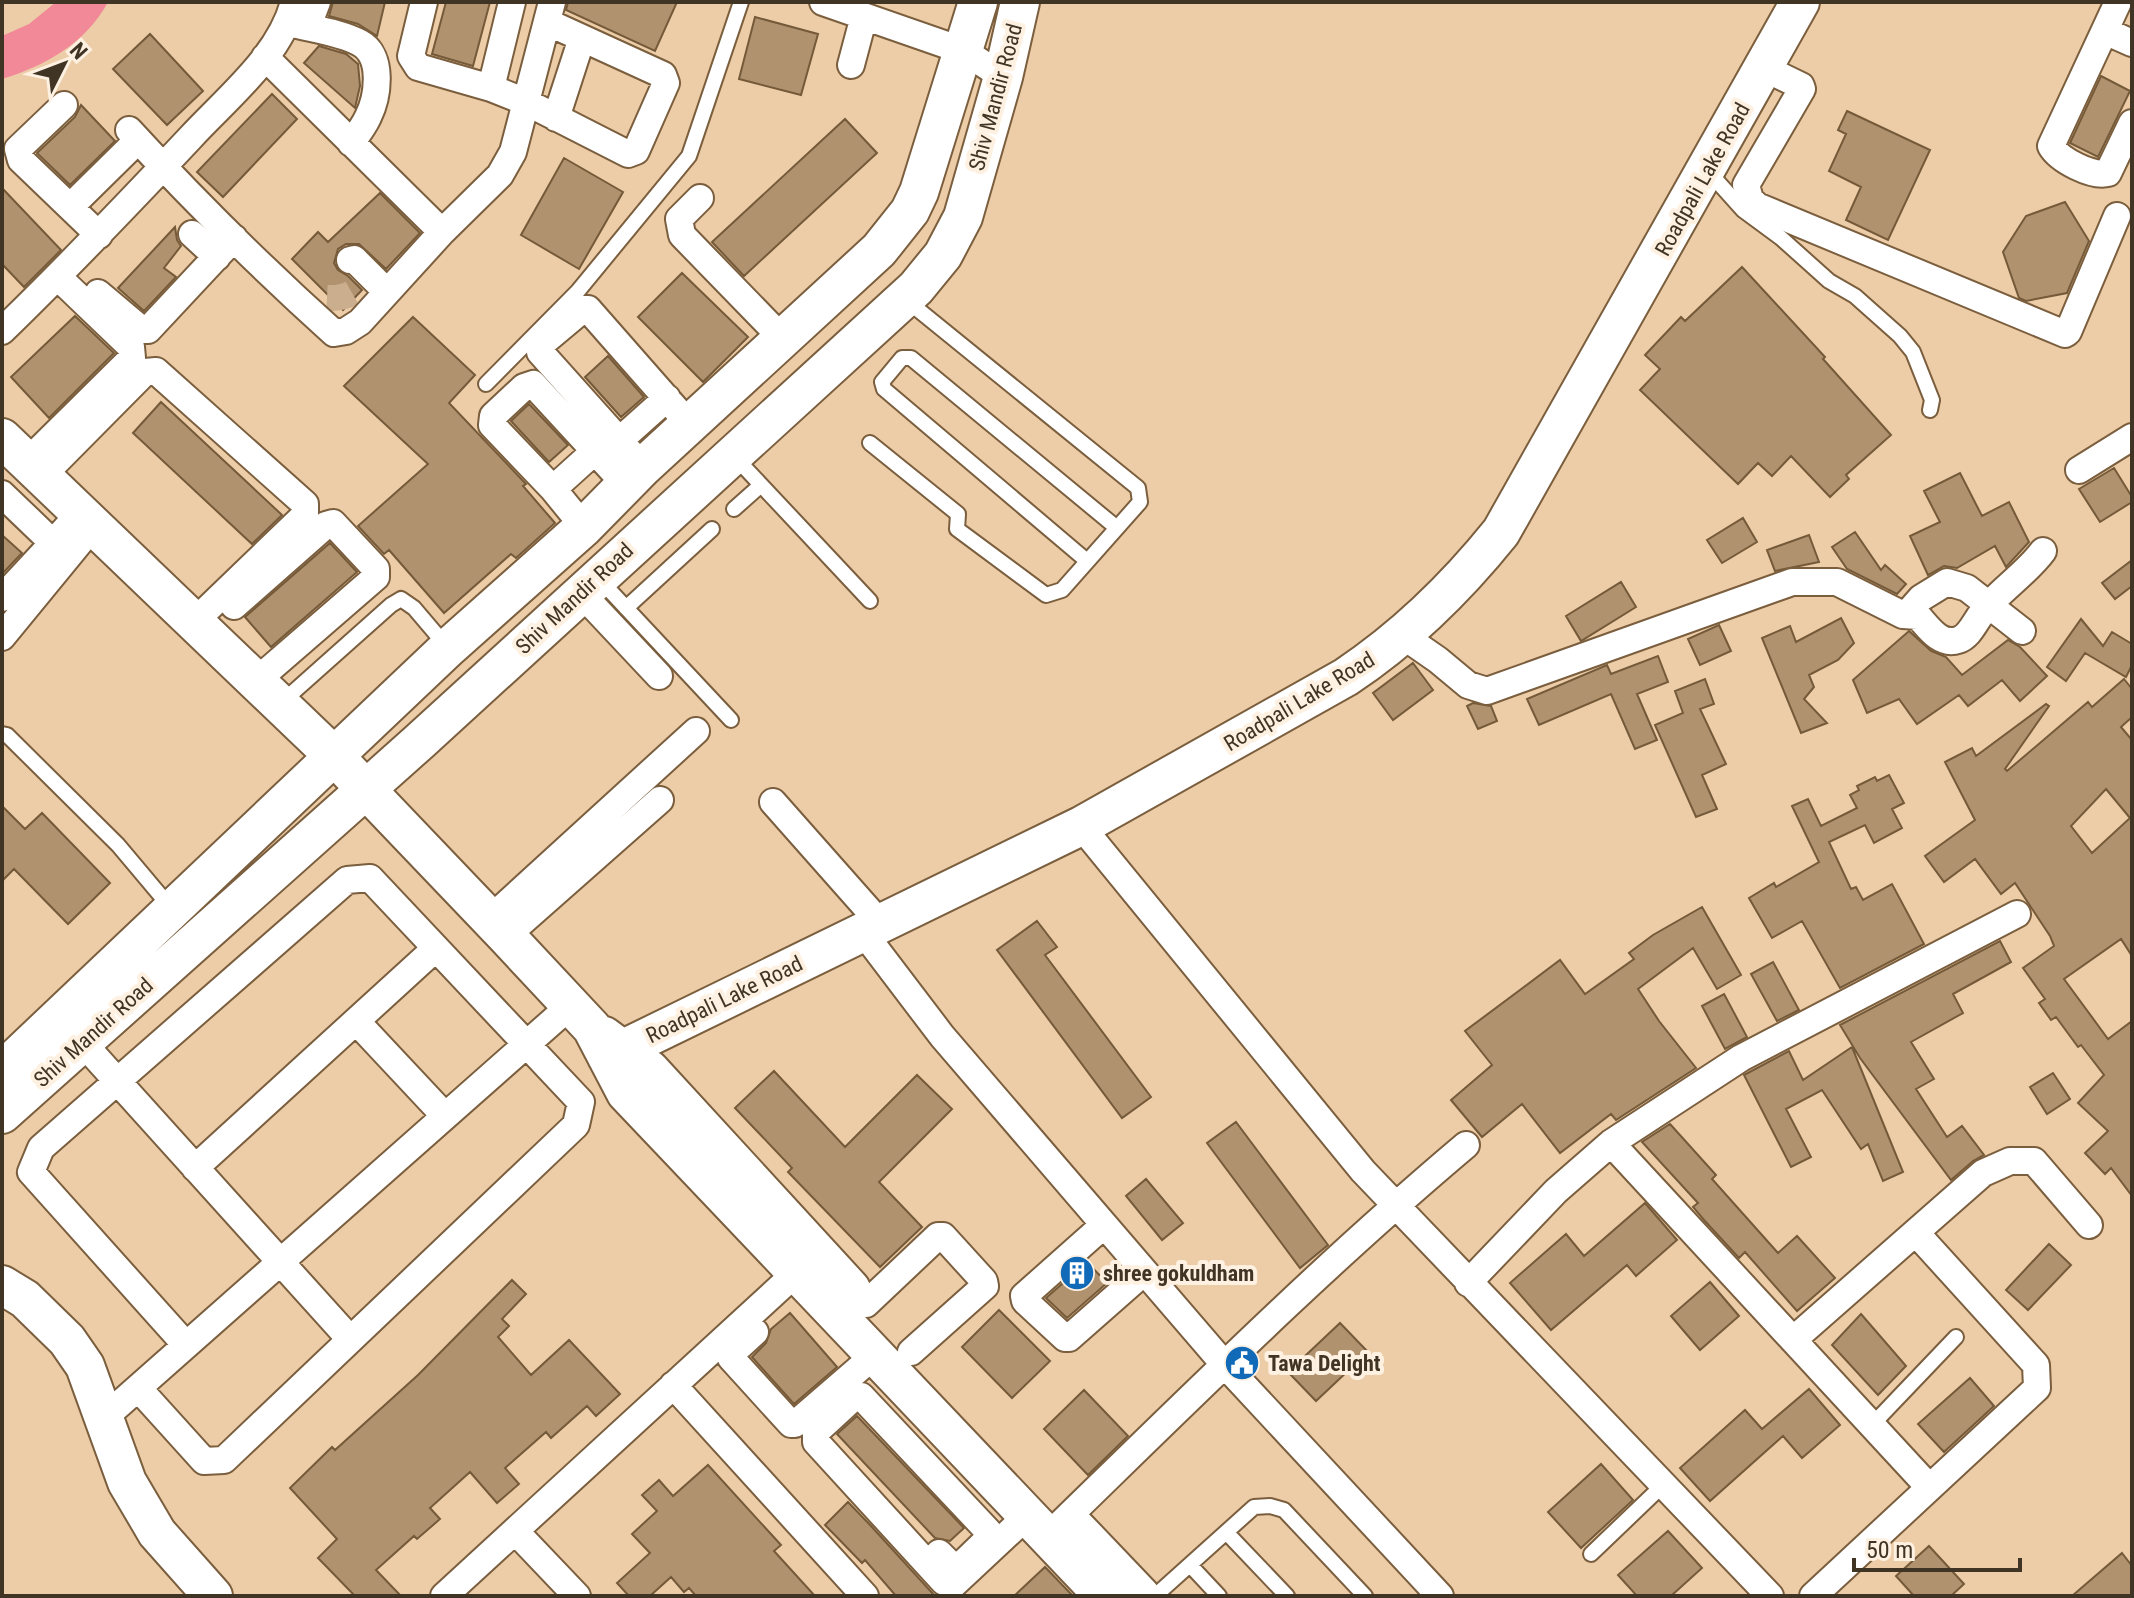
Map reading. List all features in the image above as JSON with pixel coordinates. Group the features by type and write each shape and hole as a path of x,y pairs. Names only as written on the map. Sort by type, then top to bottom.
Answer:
{"street":[{"path":"192,234 287,272 318,304 334,333 346,331 360,322 375,283 442,232 500,175 513,152 526,102 550,12 582,38 663,75 666,83 636,151 628,154 526,102 491,88 418,67 411,56 424,2"},
{"path":"491,88 512,2"},
{"path":"823,2 964,51 1003,77"},
{"name":"Shiv Mandir Road","path":"2,1071 448,648 584,527 629,464 678,411 782,338 856,272 898,229 919,192 978,2"},
{"name":"Shiv Mandir Road","path":"2,1114 904,299 943,255 963,217 1003,77 1020,2"},
{"name":"Roadpali Lake Road","path":"598,1034 872,928 1081,826 1346,677 1402,635 1465,577 1501,532 1800,2"},
{"path":"2118,2 2051,146 2056,154 2099,175 2108,173 2132,123"},
{"path":"2,331 99,235 265,57 298,9 369,50 377,76 369,116 355,125"},
{"path":"851,65 864,16"},
{"path":"2105,31 2132,43"},
{"path":"556,118 582,38"},
{"path":"265,57 355,125 442,232"},
{"path":"1764,68 1802,89 1746,185 1750,199 1757,206 2065,334 2117,216"},
{"path":"64,105 18,149 21,160 99,235"},
{"path":"70,207 134,135 163,167 225,248"},
{"path":"1709,167 1746,185"},
{"path":"700,198 679,219 682,235 782,338"},
{"path":"63,272 142,330 148,330 225,248"},
{"path":"350,260 354,259 375,283"},
{"path":"23,459 132,358 131,347 63,272"},
{"path":"629,464 540,352 540,345 583,309 588,309 678,411"},
{"path":"23,459 145,372 156,371 305,504 305,515 200,627"},
{"path":"584,527 553,489 492,425 493,416 524,387 533,384 595,451 629,464"},
{"path":"2079,470 2132,437"},
{"path":"553,489 595,451"},
{"path":"23,459 335,757 498,928 598,1034 626,1093 893,1353 1048,1523 1104,1596"},
{"path":"2,494 60,550"},
{"path":"2,637 60,550 86,520"},
{"path":"200,627 326,525 333,523 376,569 376,577 268,693"},
{"path":"2,598 60,550"},
{"path":"1402,635 1468,685 1487,691 1497,690 1792,582 1837,582 1877,604 1906,615 1918,616 1934,635 1948,641 1958,640 1989,628 2043,551"},
{"path":"1906,615 1921,598 1947,582 1967,588 1989,628"},
{"path":"589,584 659,676"},
{"path":"498,928 696,731"},
{"path":"498,928 660,800"},
{"path":"773,802 872,928 942,1036 1224,1364 1440,1596"},
{"path":"1081,826 1363,1171 1770,1596"},
{"path":"138,1388 204,1461 224,1460 576,1125 581,1102 370,878 347,880 41,1148 31,1172 186,1345"},
{"path":"1468,1283 1556,1191 1611,1143 1741,1058 2017,914"},
{"path":"195,1168 436,948"},
{"path":"356,1021 445,1116"},
{"path":"105,1417 527,1044 598,1034"},
{"path":"82,1042 350,1339"},
{"path":"1611,1143 1929,1487"},
{"path":"939,1553 954,1568 960,1566 989,1538 988,1531 861,1396 854,1397 816,1432 816,1442 944,1582 954,1584 1048,1523 1395,1205 1466,1145"},
{"path":"1793,1340 1983,1173 2010,1161 2034,1161 2089,1225"},
{"path":"1104,1225 1024,1296 1025,1301 1065,1338 1069,1338 1144,1272"},
{"path":"1813,1596 2037,1388 2036,1365 1917,1234"},
{"path":"808,1269 731,1354 731,1358 791,1424 985,1286 984,1281 943,1236 938,1236 866,1304"},
{"path":"808,1269 866,1304 893,1353"},
{"path":"444,1596 673,1385 808,1269"},
{"path":"2,1285 25,1299 67,1340 85,1366 127,1482 157,1533 213,1596"},
{"path":"673,1385 865,1596"},
{"path":"1048,1523 1141,1596"},
{"path":"516,1532 577,1596"}],"lane":[{"path":"486,384 578,291 689,156 741,2"},
{"path":"1709,167 1743,210 1781,238 1829,281 1855,296 1900,336 1913,352 1932,400 1930,410"},
{"path":"870,443 958,514 957,529 1046,595 1062,590 1140,502 1138,488 904,299"},
{"path":"1087,561 884,389 882,382 902,358 911,358 1117,528"},
{"path":"733,454 870,601"},
{"path":"734,509 761,485"},
{"path":"626,608 712,529"},
{"path":"589,584 626,608 731,720"},
{"path":"268,693 401,599 414,608 448,648"},
{"path":"2,734 7,735 118,845 172,910"},
{"path":"1872,1425 1956,1337"},
{"path":"1591,1554 1663,1485"},
{"path":"1155,1596 1254,1507 1270,1506 1284,1510 1365,1596"},
{"path":"1226,1532 1287,1596"},
{"path":"1190,1565 1219,1596"}],"shaded area":[{"path":"56,2 108,2 88,30 63,51 34,67 2,79 2,36 29,24"}],"building":[{"path":"333,2 385,2 377,36 358,24 329,16"},
{"path":"446,2 490,2 473,66 432,54"},
{"path":"568,2 677,2 655,51 566,10"},
{"path":"755,17 818,34 801,95 739,79"},
{"path":"150,34 203,91 167,125 113,69"},
{"path":"319,46 346,54 358,64 360,86 355,108 304,63"},
{"path":"2101,76 2130,91 2098,157 2070,143"},
{"path":"272,94 297,119 223,197 197,172"},
{"path":"81,105 115,141 70,185 37,153 75,117"},
{"path":"1847,111 1930,150 1888,240 1846,220 1861,187 1829,171 1846,134 1838,130"},
{"path":"845,119 877,153 744,276 712,242"},
{"path":"564,158 623,192 579,269 521,235"},
{"path":"2,188 61,250 24,287 2,264"},
{"path":"380,193 420,233 386,269 359,244 346,244 338,249 334,263 338,270 362,290 343,310 292,259 318,232 328,242"},
{"path":"2065,202 2089,241 2067,293 2026,301 2019,298 2003,252 2026,216"},
{"path":"175,227 181,246 164,268 176,277 144,311 118,288"},
{"path":"1742,267 1891,435 1846,475 1849,479 1830,497 1791,456 1772,476 1758,463 1738,484 1640,390 1660,369 1645,355 1681,317 1685,321"},
{"path":"682,273 748,337 703,382 638,317"},
{"path":"75,316 114,353 49,418 11,377"},
{"path":"413,317 475,375 449,403 526,484 523,486 555,523 516,558 511,554 444,613 389,550 384,554 358,526 428,464 344,386"},
{"path":"608,356 644,397 621,417 585,377"},
{"path":"161,402 282,515 252,544 133,433"},
{"path":"529,404 568,445 549,462 511,421"},
{"path":"2114,468 2132,502 2100,522 2079,489"},
{"path":"1960,473 1982,516 2009,502 2029,542 2006,567 1995,546 1957,568 1944,566 1928,575 1910,536 1940,522 1924,491"},
{"path":"1743,518 1757,542 1722,563 1707,540"},
{"path":"1855,532 1881,570 1885,565 1906,584 1897,594 1847,569 1832,547"},
{"path":"2,535 22,553 2,574"},
{"path":"1809,535 1819,562 1775,571 1767,550"},
{"path":"330,543 357,572 271,647 245,617"},
{"path":"2132,560 2132,586 2115,599 2102,583"},
{"path":"1621,582 1636,607 1581,641 1566,616"},
{"path":"1841,618 1854,643 1838,660 1809,675 1814,687 1804,699 1827,723 1801,733 1762,638 1790,626 1796,642"},
{"path":"2081,619 2103,646 2112,632 2132,644 2132,665 2126,677 2085,653 2066,681 2047,667"},
{"path":"1719,625 1731,651 1700,665 1688,639"},
{"path":"1909,631 1931,651 1946,657 1962,675 2008,640 2020,647 2047,676 2020,701 2002,680 1968,706 1959,695 1917,724 1899,699 1867,713 1853,680"},
{"path":"1658,656 1668,682 1637,694 1657,740 1635,749 1611,694 1539,725 1527,699 1607,665 1611,674"},
{"path":"1413,663 1433,690 1393,720 1373,693"},
{"path":"1705,679 1714,704 1700,709 1726,764 1702,775 1717,809 1696,817 1655,725 1683,713 1675,691"},
{"path":"2124,679 2132,689 2132,717 2121,727 2132,740 2132,956 2121,939 2064,979 2108,1039 2132,1021 2132,1196 2111,1168 2105,1174 2085,1153 2108,1131 2078,1103 2104,1075 2056,1017 2051,1020 2039,1003 2045,999 2023,968 2054,946 2050,936 2015,883 2001,894 1975,859 1944,882 1925,856 1975,820 1945,762 1972,748 1976,756 2046,704 2049,706 2005,769 2007,771 2088,702 2092,707","holes":["2106,789 2130,818 2092,853 2071,826"]},
{"path":"1473,703 1491,706 1497,721 1478,729 1467,706"},
{"path":"1889,775 1904,803 1892,809 1902,828 1874,843 1865,825 1829,842 1851,889 1856,887 1863,900 1892,884 1924,944 1840,988 1802,921 1772,938 1749,898 1774,883 1776,887 1819,862 1792,806 1808,799 1821,826 1857,808 1850,795 1859,790 1857,786 1875,777 1877,781"},
{"path":"2,806 25,829 42,813 110,883 68,924 14,869 2,881"},
{"path":"1702,907 1741,975 1717,989 1693,948 1638,989 1696,1068 1616,1120 1611,1114 1560,1153 1522,1104 1482,1137 1451,1100 1492,1065 1465,1031 1560,960 1585,994 1634,959 1629,953 1653,935"},
{"path":"1037,921 1057,947 1045,955 1151,1097 1122,1118 997,950"},
{"path":"2000,941 2011,962 1953,994 1963,1013 1911,1042 1934,1079 1916,1089 1947,1137 1962,1126 1984,1155 1951,1180 1860,1058 1840,1025"},
{"path":"1773,962 1799,1010 1777,1021 1751,974"},
{"path":"1724,994 1747,1037 1725,1049 1702,1006"},
{"path":"1852,1047 1903,1172 1883,1181 1868,1144 1861,1149 1822,1090 1786,1109 1811,1157 1791,1167 1744,1075 1789,1051 1803,1080"},
{"path":"774,1071 845,1147 917,1075 952,1109 879,1182 922,1227 880,1267 788,1172 792,1168 735,1108"},
{"path":"2053,1073 2070,1099 2047,1114 2030,1087"},
{"path":"1236,1122 1328,1245 1300,1268 1207,1143"},
{"path":"1670,1124 1716,1175 1712,1179 1778,1253 1797,1236 1835,1278 1797,1311 1745,1252 1739,1258 1704,1220 1693,1207 1698,1203 1642,1142"},
{"path":"1146,1179 1183,1223 1162,1240 1126,1196"},
{"path":"1645,1203 1677,1240 1636,1276 1627,1265 1551,1330 1510,1283 1566,1234 1584,1256"},
{"path":"2049,1244 2071,1265 2028,1310 2006,1290"},
{"path":"1087,1262 1107,1283 1067,1318 1046,1298"},
{"path":"512,1280 526,1294 502,1319 509,1326 498,1337 531,1375 569,1340 620,1394 596,1416 587,1406 551,1438 546,1432 505,1468 519,1484 497,1503 470,1472 430,1508 440,1519 417,1539 414,1536 376,1570 401,1596 355,1596 318,1558 337,1539 290,1488 332,1447 335,1450 418,1375"},
{"path":"1710,1282 1739,1316 1700,1350 1671,1316"},
{"path":"999,1310 1050,1361 1012,1398 962,1347"},
{"path":"790,1313 837,1367 794,1404 752,1357 766,1343 771,1329"},
{"path":"1861,1314 1906,1366 1878,1395 1832,1345"},
{"path":"1340,1323 1368,1352 1316,1401 1288,1372"},
{"path":"1970,1378 1994,1406 1944,1452 1918,1424"},
{"path":"1809,1389 1840,1425 1802,1458 1783,1436 1710,1501 1680,1468 1745,1410 1762,1429"},
{"path":"1084,1390 1128,1436 1088,1475 1044,1429"},
{"path":"857,1416 964,1528 950,1541 935,1538 837,1434"},
{"path":"1601,1464 1633,1500 1581,1548 1548,1512"},
{"path":"708,1465 781,1545 774,1551 815,1596 696,1596 689,1588 684,1592 671,1577 650,1596 629,1596 617,1583 650,1553 632,1534 657,1511 642,1495 659,1480 673,1496"},
{"path":"848,1502 935,1596 896,1596 865,1560 862,1563 825,1525"},
{"path":"1668,1531 1702,1568 1671,1596 1637,1596 1618,1575"},
{"path":"1929,1546 1964,1584 1951,1596 1914,1596 1896,1576"},
{"path":"2122,1553 2132,1566 2132,1596 2072,1596"},
{"path":"1045,1567 1073,1596 1014,1596"}],"tunnel":[{"path":"327,298 350,294 368,280"}],"place":[{"name":"shree gokuldham","path":"1077,1273"},
{"name":"Tawa Delight","path":"1242,1363"}]}
